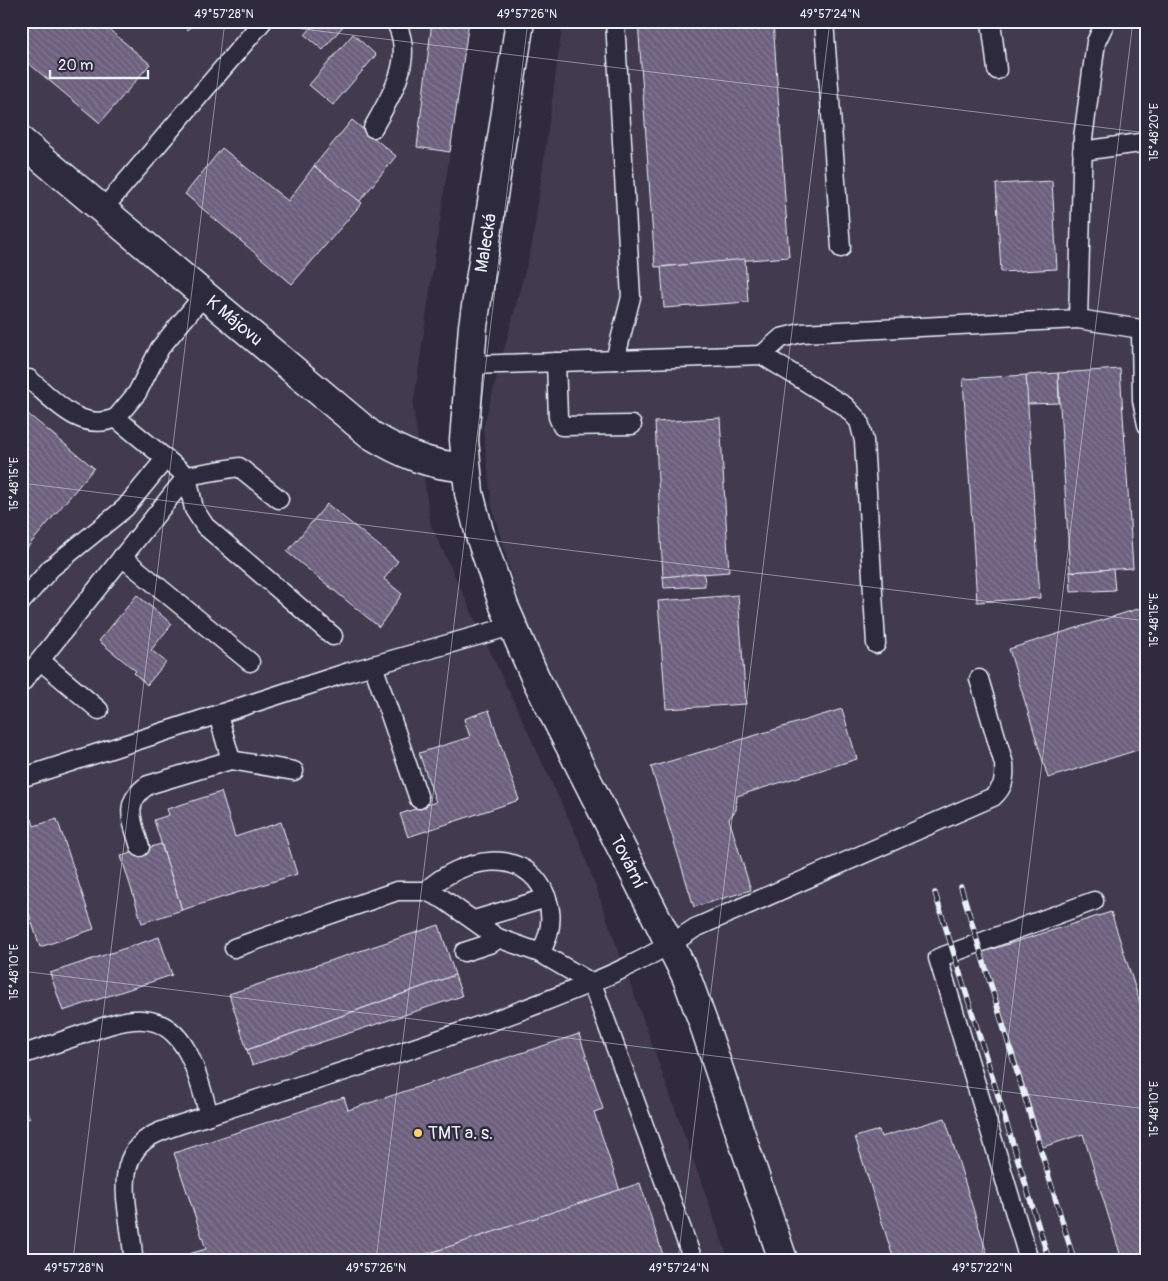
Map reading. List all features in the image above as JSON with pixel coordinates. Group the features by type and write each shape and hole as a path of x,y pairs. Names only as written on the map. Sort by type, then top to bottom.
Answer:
{"street":[{"name":"Malecká","path":"465,467 464,440 474,326 520,21"},
{"name":"K Májovu","path":"21,141 371,435 394,449 418,460 440,466 465,467"},
{"name":"Tovární","path":"465,467 477,525 512,626 535,677 686,976 783,1260"}],"lane":[{"path":"102,209 263,21"},
{"path":"373,128 393,92 403,63 403,37 394,21"},
{"path":"615,21 631,297 615,360"},
{"path":"824,21 841,248"},
{"path":"991,21 997,70"},
{"path":"1078,319 1082,151 1096,42 1106,21"},
{"path":"1082,151 1147,142"},
{"path":"29,379 82,421 105,422 116,418 137,392 160,348 204,295"},
{"path":"762,355 781,338 801,333 1078,319 1144,330 1142,400 1147,425"},
{"path":"470,365 762,355 845,406 859,421 864,441 876,644"},
{"path":"556,362 558,417 562,426 632,425"},
{"path":"116,418 188,476 194,509 205,526 334,636"},
{"path":"21,602 51,568 125,508 166,458"},
{"path":"21,684 188,476 239,467 279,499"},
{"path":"122,557 250,662"},
{"path":"21,778 374,665 512,626"},
{"path":"41,660 99,710"},
{"path":"374,665 419,799"},
{"path":"133,1260 133,1241 125,1183 128,1162 139,1145 155,1134 479,1026 592,983 670,945 695,928 993,797 1002,789 1005,779 1004,764 979,679"},
{"path":"218,715 230,760"},
{"path":"140,847 131,816 131,804 140,790 148,784 230,760 294,771"},
{"path":"426,891 449,872 489,862 501,861 529,871 540,882 551,908 550,927 540,954"},
{"path":"234,948 397,891 426,891 474,920 498,938 540,954 592,983 693,1260"},
{"path":"474,920 547,898"},
{"path":"1029,1260 938,958 1094,901"},
{"path":"464,952 492,943 498,938"},
{"path":"21,1055 120,1021 137,1019 156,1022 168,1028 188,1053 209,1115"}],"shaded area":[{"path":"21,21 469,21 413,407 431,525 580,843 729,1260 21,1260"},
{"path":"563,21 1147,21 1147,1260 791,1260 696,971 523,616 492,507 483,428 532,245"}],"building":[{"path":"21,21 99,21 150,64 100,123 21,57"},
{"path":"178,21 195,21 188,30"},
{"path":"317,21 337,21 343,26 323,50 305,35"},
{"path":"432,21 469,21 450,152 417,147"},
{"path":"638,21 773,21 789,257 655,267"},
{"path":"353,34 376,55 333,105 309,85"},
{"path":"352,120 396,156 359,202 313,167"},
{"path":"222,148 288,201 314,166 362,203 292,284 185,194"},
{"path":"1052,181 1057,269 1001,272 996,184"},
{"path":"745,259 748,302 664,308 661,267"},
{"path":"1120,369 1133,568 1070,572 1058,373"},
{"path":"1058,373 1059,403 1027,404 1026,375"},
{"path":"1026,375 1040,598 977,602 963,379"},
{"path":"23,410 94,468 21,555 21,412"},
{"path":"720,418 729,572 663,577 655,422"},
{"path":"327,504 398,561 384,579 402,594 379,627 287,552"},
{"path":"1113,569 1115,590 1071,592 1070,572"},
{"path":"704,573 705,586 664,588 663,577"},
{"path":"137,595 172,624 151,650 166,662 147,685 134,673 136,671 99,641"},
{"path":"738,595 746,704 666,709 658,601"},
{"path":"1147,606 1147,747 1048,778 1009,649"},
{"path":"842,709 857,759 737,796 736,810 729,819 751,890 694,907 651,767"},
{"path":"489,710 519,800 408,837 400,814 436,802 419,753 470,737 464,719"},
{"path":"221,792 235,837 281,822 297,874 182,910 154,820 169,815 167,809"},
{"path":"32,819 34,826 57,819 94,929 40,947 21,890 21,823"},
{"path":"161,844 182,910 142,923 121,856"},
{"path":"1111,912 1147,1025 1147,1260 1122,1260 1083,1134 1043,1147 983,952"},
{"path":"439,925 455,975 247,1050 229,994"},
{"path":"159,937 172,975 63,1011 50,973"},
{"path":"455,975 462,996 252,1065 247,1050"},
{"name":"TMT a. s.","path":"579,1034 603,1109 594,1112 620,1191 409,1260 191,1260 189,1254 206,1249 174,1153 344,1097 348,1110"},
{"path":"21,1102 30,1118 21,1122"},
{"path":"945,1118 989,1260 894,1260 855,1137 879,1130 881,1137"},
{"path":"640,1183 663,1255 650,1260 409,1260"}],"railway":[{"path":"961,887 1074,1260"},
{"path":"935,893 1049,1260"}],"place":[{"name":"TMT a. s.","path":"418,1133"}]}
